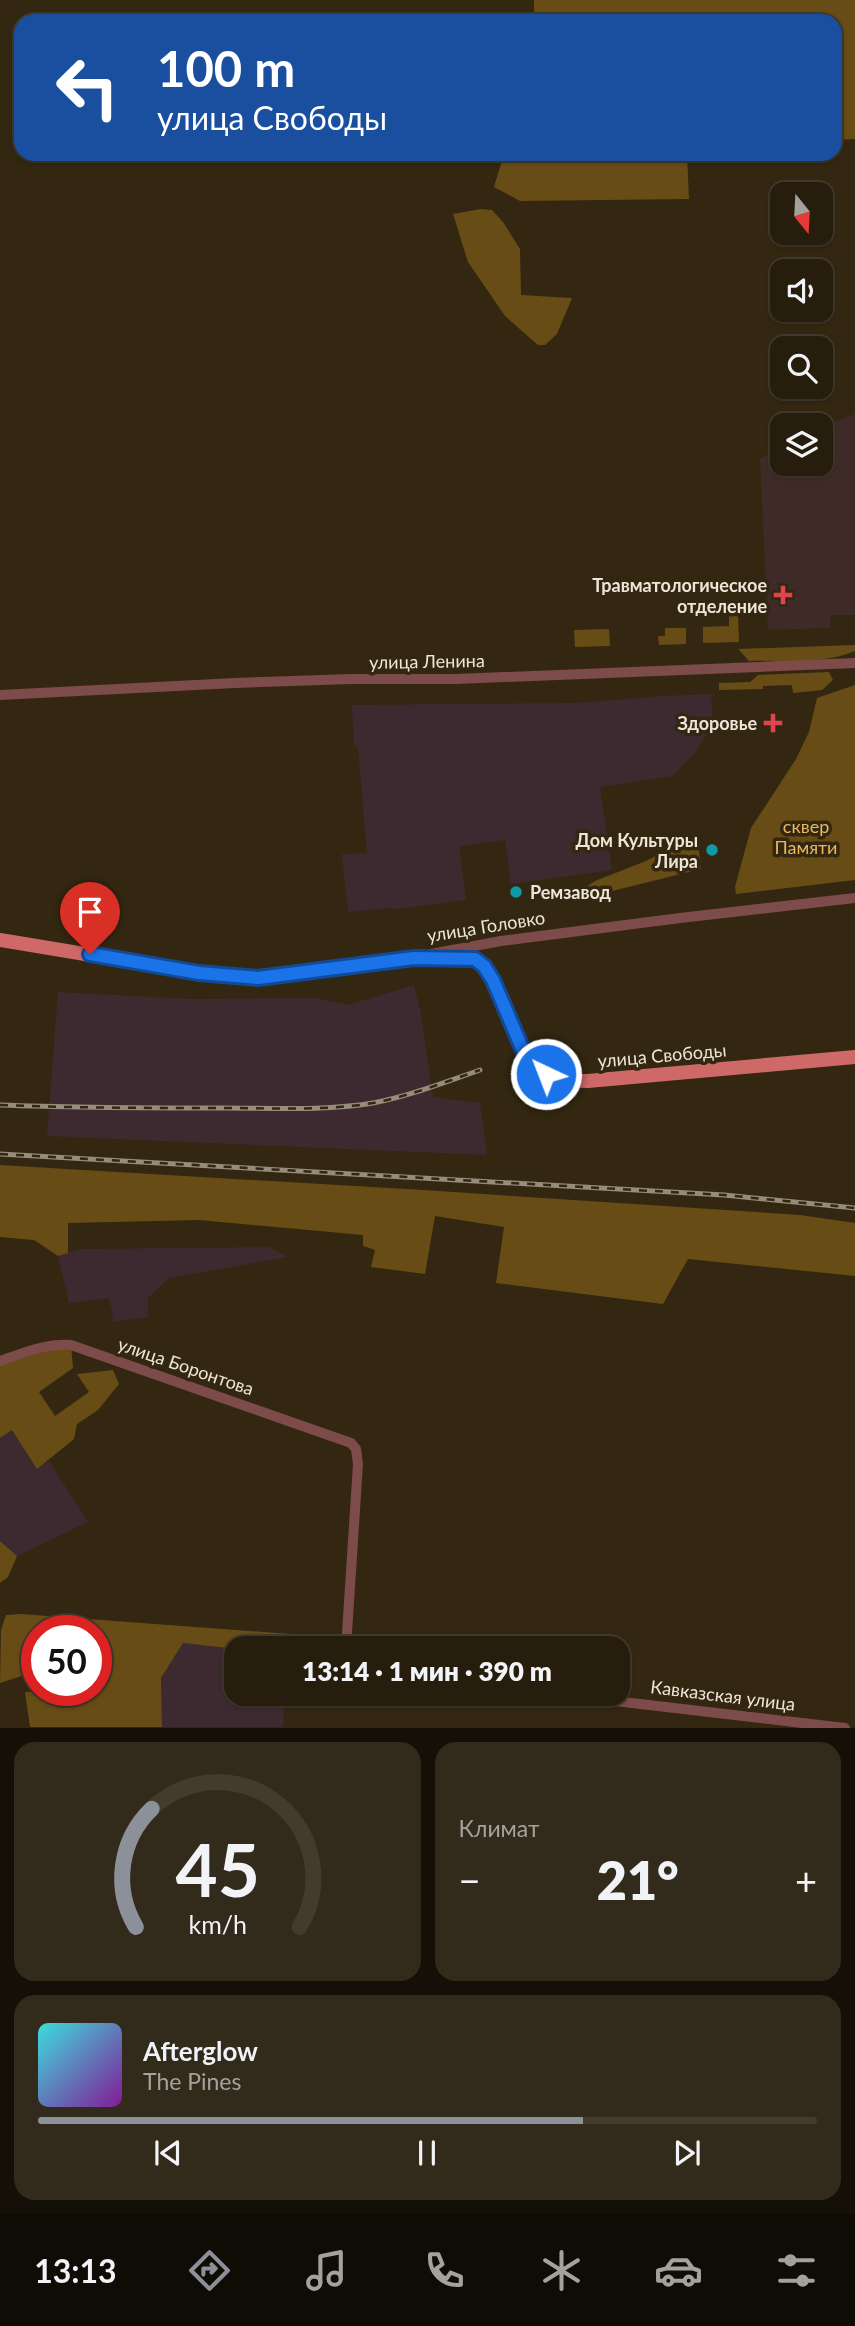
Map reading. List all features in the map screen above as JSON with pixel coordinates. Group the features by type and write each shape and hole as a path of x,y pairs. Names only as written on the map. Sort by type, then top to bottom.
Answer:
{"main road":[{"name":"улица Головко","path":"0,940 199,973 258,978 414,958"},
{"name":"улица Свободы","path":"414,958 475,959 484,966 493,980 525,1055 535,1068 565,1080 601,1080 855,1057"}],"street":[{"name":"улица Ленина","path":"0,695 247,682 456,679 855,663"},
{"name":"улица Головко","path":"414,958 515,939 855,898"},
{"name":"улица Боронтова","path":"0,1361 41,1347 71,1345 351,1443 356,1449 358,1464 346,1636"},
{"name":"Кавказская улица","path":"630,1703 845,1727"}],"shaded area":[{"path":"855,414 855,615 831,615 830,628 768,630 760,459 770,453 770,476 833,476 833,422"},
{"path":"711,694 713,723 694,754 673,776 600,787 612,870 511,884 505,840 459,846 466,900 348,912 342,854 367,853 352,705 576,703"},
{"path":"414,985 433,1097 480,1103 487,1155 47,1136 58,992 190,999 317,998 348,1005"},
{"path":"269,1247 288,1257 169,1278 148,1298 148,1317 114,1322 109,1298 69,1303 58,1256 82,1249"},
{"path":"12,1430 37,1468 49,1461 88,1522 17,1556 0,1541 0,1438"},
{"path":"183,1643 224,1648 224,1706 284,1706 283,1727 162,1727 161,1678"}],"green space":[{"path":"534,0 855,0 855,139 842,140 842,14 534,14"},
{"path":"502,161 687,161 689,199 520,201 494,187"},
{"path":"481,209 492,210 520,249 521,295 572,298 557,334 545,345 538,345 505,316 468,262 453,214"},
{"path":"729,614 738,614 739,642 703,643 703,627 729,626"},
{"path":"665,628 686,628 686,644 659,645 658,636 665,636"},
{"path":"609,629 610,646 575,647 574,630"},
{"path":"855,645 855,651 842,655 802,661 749,661 738,649"},
{"path":"829,672 833,680 822,690 793,693 792,685 719,690 719,683 750,682 758,675"},
{"name":"сквер Памяти","path":"855,685 855,880 736,894 735,887 751,828 796,759 809,732 817,698"},
{"path":"697,834 701,869 576,900 580,891 595,881 646,861"},
{"path":"0,1165 800,1215 855,1223 855,1276 688,1259 663,1304 496,1283 504,1227 435,1216 425,1274 371,1267 375,1250 363,1246 363,1235 199,1220 68,1223 68,1253 58,1256 34,1240 0,1237"},
{"path":"71,1345 73,1368 39,1392 55,1416 89,1392 77,1374 113,1370 119,1384 98,1410 77,1424 74,1439 37,1469 12,1430 0,1438 0,1361"},
{"path":"0,1541 17,1556 8,1577 0,1583"},
{"path":"21,1614 34,1615 21,1615 21,1676 0,1683 1,1630 6,1615"},
{"path":"112,1621 291,1634 224,1636 224,1648 183,1643 161,1678 162,1727 30,1727 27,1706 112,1706"}],"railway":[{"path":"0,1105 140,1108 336,1107 400,1097 480,1070"},
{"path":"0,1154 724,1195 855,1208"}],"place":[{"name":"Травматологическое отделение","path":"783,595"},
{"name":"Здоровье","path":"773,723"},
{"name":"Дом Культуры Лира","path":"712,850"},
{"name":"Ремзавод","path":"516,892"}],"route":[{"path":"90,954 199,973 258,978 414,958 475,959 484,966 493,980 525,1055 535,1068 546,1074"}]}
